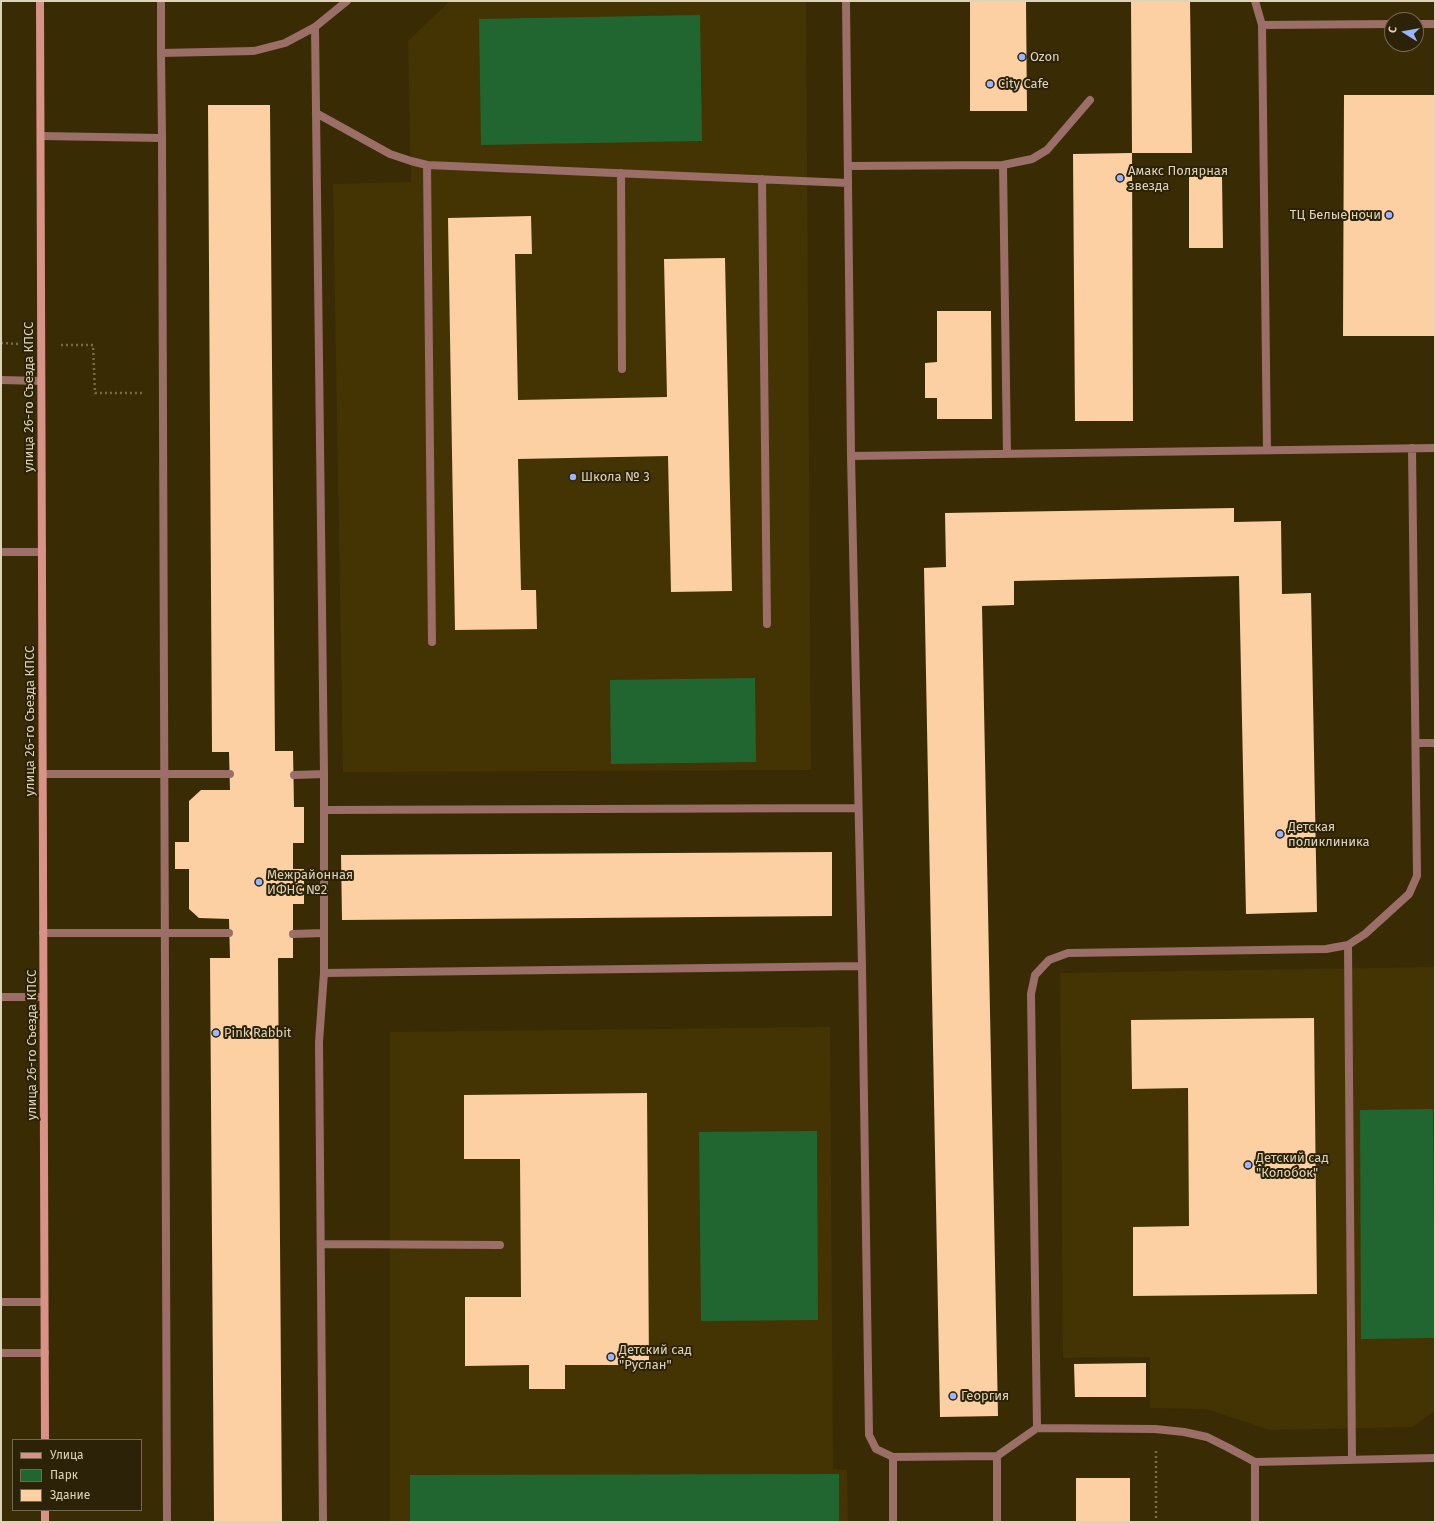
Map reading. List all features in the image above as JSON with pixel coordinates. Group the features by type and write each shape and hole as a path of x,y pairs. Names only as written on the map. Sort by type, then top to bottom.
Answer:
{"main road":[{"name":"улица 26-го Съезда КПСС","path":"40,1 45,1439"},
{"path":"45,1511 45,1522"}],"lane":[{"path":"161,1 167,1522"},
{"path":"161,53 254,51 285,43 315,27 347,1"},
{"path":"846,1 851,456 862,966 869,1435 876,1449 893,1457 997,1456 1037,1428 1156,1429 1184,1432 1207,1437 1256,1462 1435,1458"},
{"path":"1255,1 1262,25 1267,450"},
{"path":"1262,25 1384,24"},
{"path":"1424,24 1435,24"},
{"path":"315,27 324,774 324,973 319,1042 323,1522"},
{"path":"848,166 1003,164 1032,159 1046,150 1090,100"},
{"path":"316,113 390,154 411,162 427,165 848,183"},
{"path":"41,136 162,138"},
{"path":"1003,164 1007,454"},
{"path":"427,165 432,642"},
{"path":"621,173 622,369"},
{"path":"762,179 767,624"},
{"path":"1,380 41,381"},
{"path":"1037,1428 1031,994 1035,975 1049,960 1068,953 1326,949 1348,945 1366,934 1409,894 1417,876 1412,448"},
{"path":"851,456 1435,448"},
{"path":"1,552 42,552"},
{"path":"1416,743 1435,743"},
{"path":"43,774 230,774"},
{"path":"294,775 324,774"},
{"path":"324,810 858,808"},
{"path":"43,933 229,933"},
{"path":"293,934 324,933"},
{"path":"1348,945 1352,1460"},
{"path":"324,973 862,966"},
{"path":"1,997 44,997"},
{"path":"321,1244 500,1244"},
{"path":"1,1302 44,1302"},
{"path":"1,1353 45,1353"},
{"path":"997,1456 997,1522"},
{"path":"893,1457 893,1522"},
{"path":"1255,1522 1256,1462"}],"path":[{"path":"1,343 93,345 95,394 162,393"},
{"path":"1156,1429 1156,1522"}],"shaded area":[{"name":"Школа № 3","path":"450,1 806,1 811,770 343,772 333,184 411,182 408,41"},
{"name":"Детский сад \"Колобок\"","path":"1435,967 1435,1411 1412,1427 1270,1430 1206,1409 1150,1408 1150,1357 1063,1358 1060,973"},
{"name":"Детский сад \"Руслан\"","path":"830,1027 833,1469 847,1470 848,1522 390,1522 390,1032"}],"green space":[{"path":"700,15 702,141 481,145 479,19"},
{"path":"755,678 756,762 611,764 610,680"},
{"path":"1433,1109 1435,1338 1361,1339 1360,1110"},
{"path":"817,1131 818,1320 701,1321 699,1132"},
{"path":"839,1474 839,1522 410,1522 410,1475"}],"building":[{"path":"970,1 1026,1 1027,111 970,111"},
{"path":"1131,1 1190,1 1192,153 1132,153"},
{"name":"ТЦ Белые ночи","path":"1344,95 1435,95 1435,336 1343,336"},
{"path":"208,105 270,105 275,751 293,751 294,807 304,807 304,843 293,843 293,869 304,869 304,904 293,904 293,958 278,958 282,1522 214,1522 210,958 230,958 229,919 199,918 189,909 189,869 175,869 175,842 189,842 189,801 201,790 230,790 229,752 212,752"},
{"path":"1132,153 1133,421 1075,421 1073,154"},
{"path":"1189,176 1222,176 1223,248 1189,248"},
{"path":"531,216 532,254 515,254 518,400 667,397 664,259 725,258 732,591 671,592 668,456 518,459 521,590 536,590 537,629 455,630 448,218"},
{"path":"937,311 991,311 992,419 937,419 937,398 925,398 925,363 937,362"},
{"path":"1234,508 1234,522 1281,521 1282,594 1311,593 1317,912 1246,914 1239,576 1014,581 1014,605 982,606 998,1416 940,1417 924,568 946,567 945,513"},
{"path":"832,852 832,916 342,920 341,855"},
{"path":"1314,1018 1317,1294 1133,1296 1133,1227 1189,1226 1188,1088 1132,1089 1131,1020"},
{"path":"647,1093 649,1365 565,1365 565,1389 529,1389 529,1365 465,1366 465,1297 521,1297 520,1159 464,1159 464,1095"},
{"path":"1146,1363 1146,1397 1075,1397 1074,1364"},
{"path":"1076,1478 1130,1478 1130,1522 1076,1522"}],"place":[{"name":"Ozon","path":"1022,57"},
{"name":"City Cafe","path":"990,84"},
{"name":"Амакс Полярная звезда","path":"1120,178"},
{"name":"ТЦ Белые ночи","path":"1389,215"},
{"name":"Школа № 3","path":"573,477"},
{"name":"Детская поликлиника","path":"1280,834"},
{"name":"Межрайонная ИФНС №2","path":"259,882"},
{"name":"Pink Rabbit","path":"216,1033"},
{"name":"Детский сад \"Колобок\"","path":"1248,1165"},
{"name":"Детский сад \"Руслан\"","path":"611,1357"},
{"name":"Георгия","path":"953,1396"}]}
